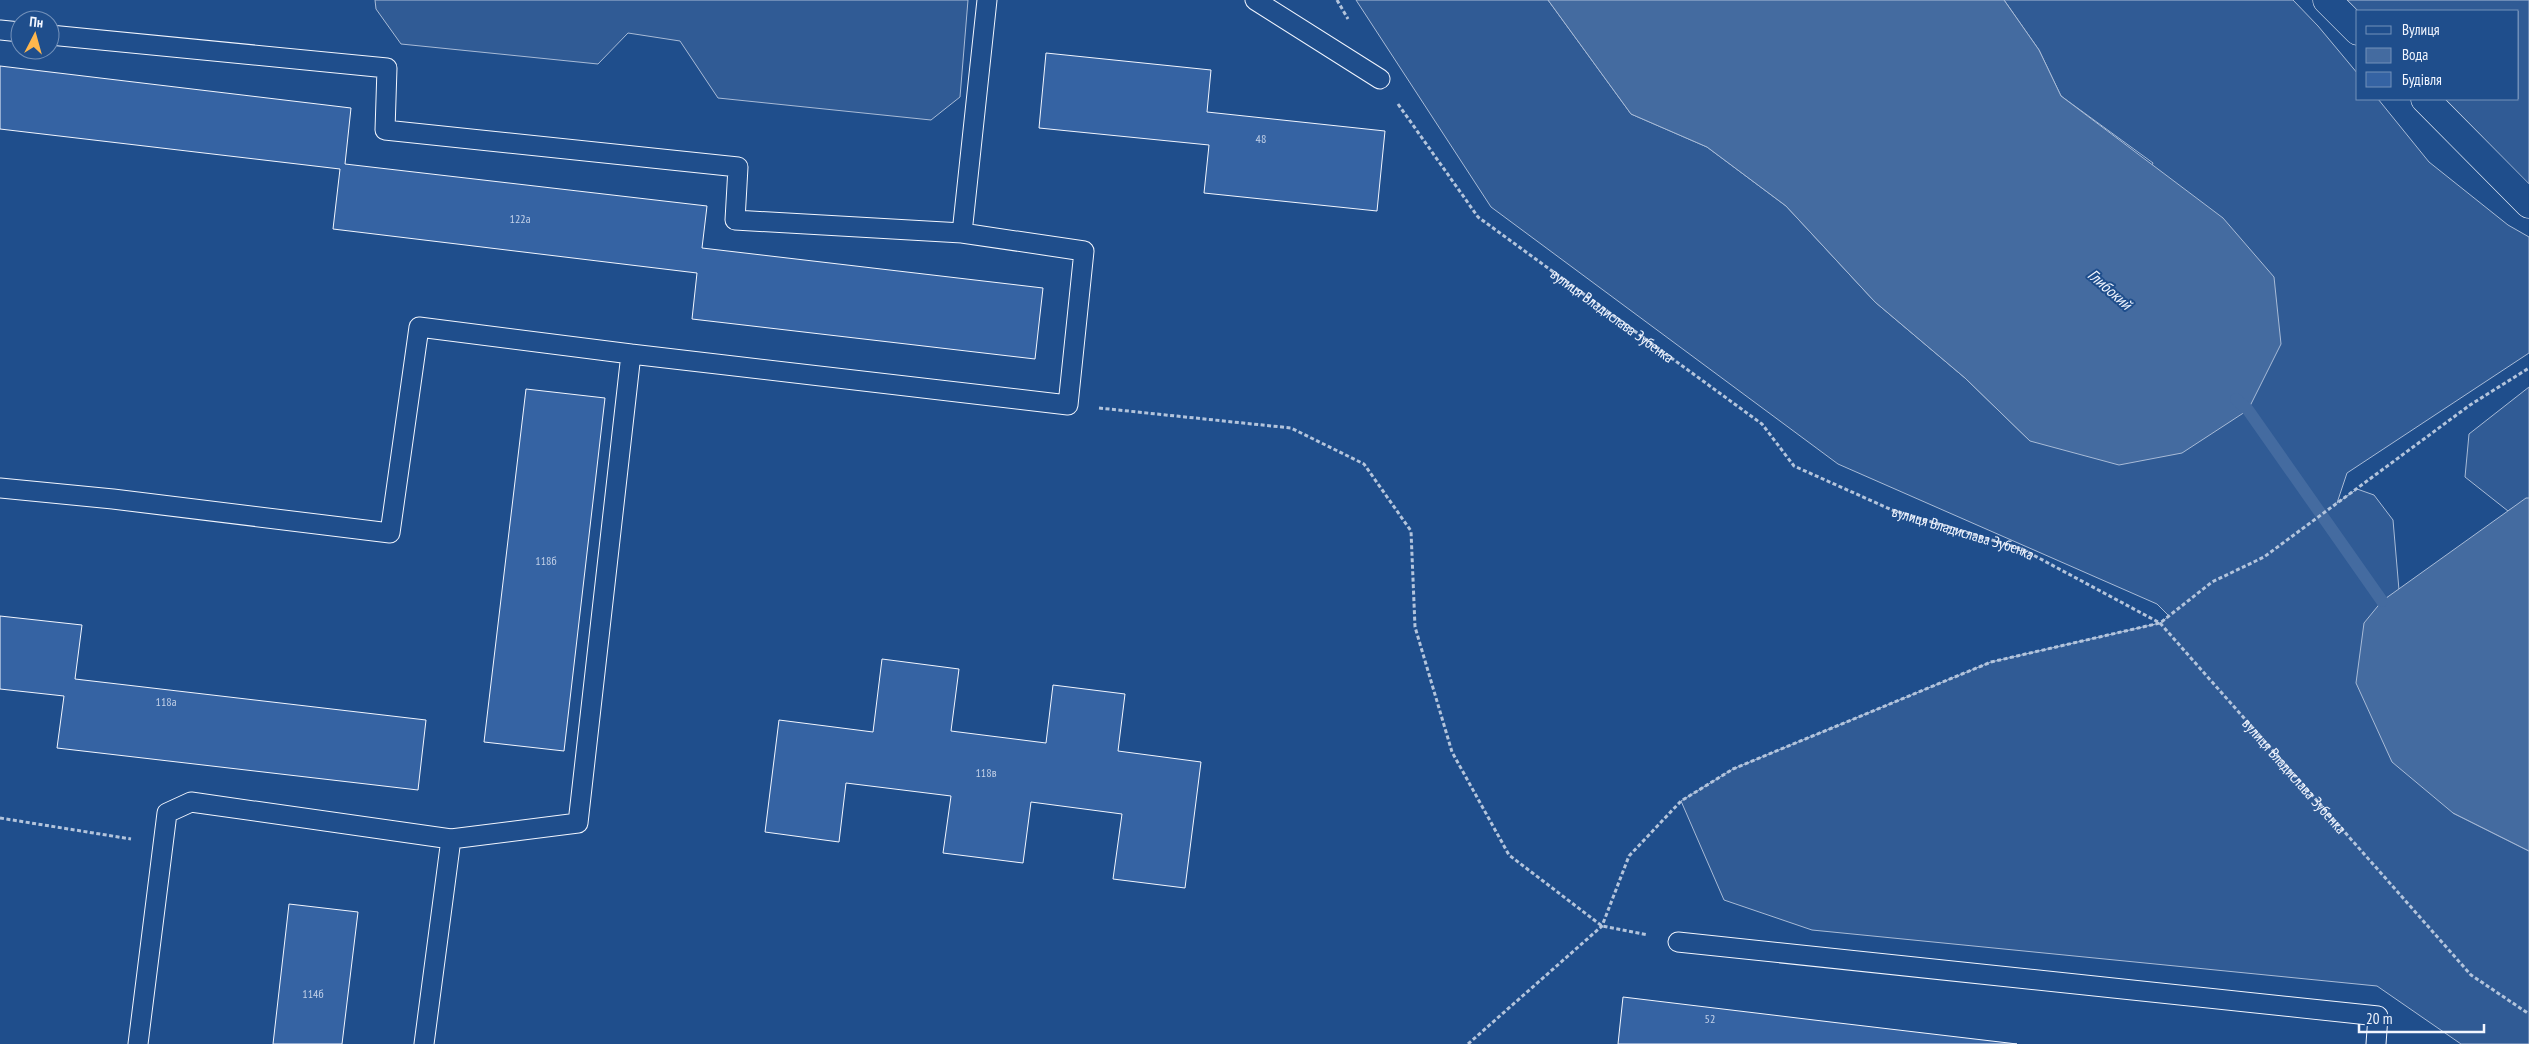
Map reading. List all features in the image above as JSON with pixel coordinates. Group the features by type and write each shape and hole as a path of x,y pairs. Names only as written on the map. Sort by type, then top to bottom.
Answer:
{"street":[{"path":"2327,0 2356,29"},
{"path":"2426,100 2529,204"}],"lane":[{"path":"962,233 987,0"},
{"path":"1255,0 1380,79"},
{"path":"0,488 113,499 390,533 420,327 631,354 1068,405 1084,251 962,233 735,220 738,167 385,130 387,68 60,36"},
{"path":"138,1044 167,813 190,802 451,840 578,823 631,354"},
{"path":"424,1044 451,840"},
{"path":"1678,942 2378,1016 2376,1044"}],"path":[{"name":"вулиця Владислава Зубенка","path":"1380,79 1478,217 1762,424 1794,466 1892,510 2022,549 2160,623 2471,975 2529,1014"},
{"path":"1468,1044 1602,926 1629,856 1681,801 1732,769 1991,662 2160,623 2212,582 2264,557 2470,405 2529,368"},
{"path":"1068,405 1291,428 1364,464 1411,531 1415,626 1452,752 1509,855 1602,926 1678,942"},
{"path":"0,818 164,844"}],"shaded area":[{"path":"375,0 968,0 960,97 931,120 718,98 680,41 628,33 598,64 401,44 376,9"},
{"path":"1356,0 1548,0 1631,114 1707,147 1786,206 1875,302 1965,378 2030,441 2153,163 2061,96 2039,50 2004,0 2293,0 2318,26 2356,72 2356,100 2379,100 2429,162 2508,225 2529,237 2529,353 2347,473 2337,503 2357,489 2374,495 2393,520 2399,590 2382,601 2453,813 2529,851 2529,1044 2461,1044 2377,986 1812,930 1724,900 1681,801 1733,769 1991,662 2160,623 2169,616 2157,604 1838,464 1491,207"},
{"path":"2345,0 2529,0 2529,190 2442,100 2519,100 2519,10 2356,11"},
{"path":"2529,387 2529,498 2508,511 2465,477 2469,434"}],"water":[{"path":"1548,0 2004,0 2039,50 2061,96 2223,218 2274,277 2281,344 2248,410 2182,453 2119,465 2030,441 1965,378 1875,302 1786,206 1707,147 1631,114"},
{"path":"2526,498 2529,498 2529,851 2453,813 2392,762 2356,683 2364,623 2382,601"}],"building":[{"path":"1046,53 1211,70 1207,112 1385,131 1377,211 1204,193 1209,145 1039,128"},
{"path":"0,66 351,108 345,164 707,206 702,248 1043,288 1035,359 692,319 697,273 333,229 340,169 0,129"},
{"path":"526,389 605,398 564,751 484,742"},
{"path":"0,616 82,625 75,679 426,720 418,790 57,748 64,696 0,689"},
{"path":"882,659 959,669 951,731 1046,743 1053,685 1125,694 1118,751 1201,762 1185,888 1113,879 1122,814 1031,802 1023,863 943,853 951,796 846,783 839,842 765,832 779,720 873,732"},
{"path":"289,904 358,912 342,1044 273,1044"},
{"path":"1623,997 1839,1023 2017,1044 1618,1044"}],"waterway":[{"name":"Глибокий","path":"2236,399 2248,410 2382,601"}]}
